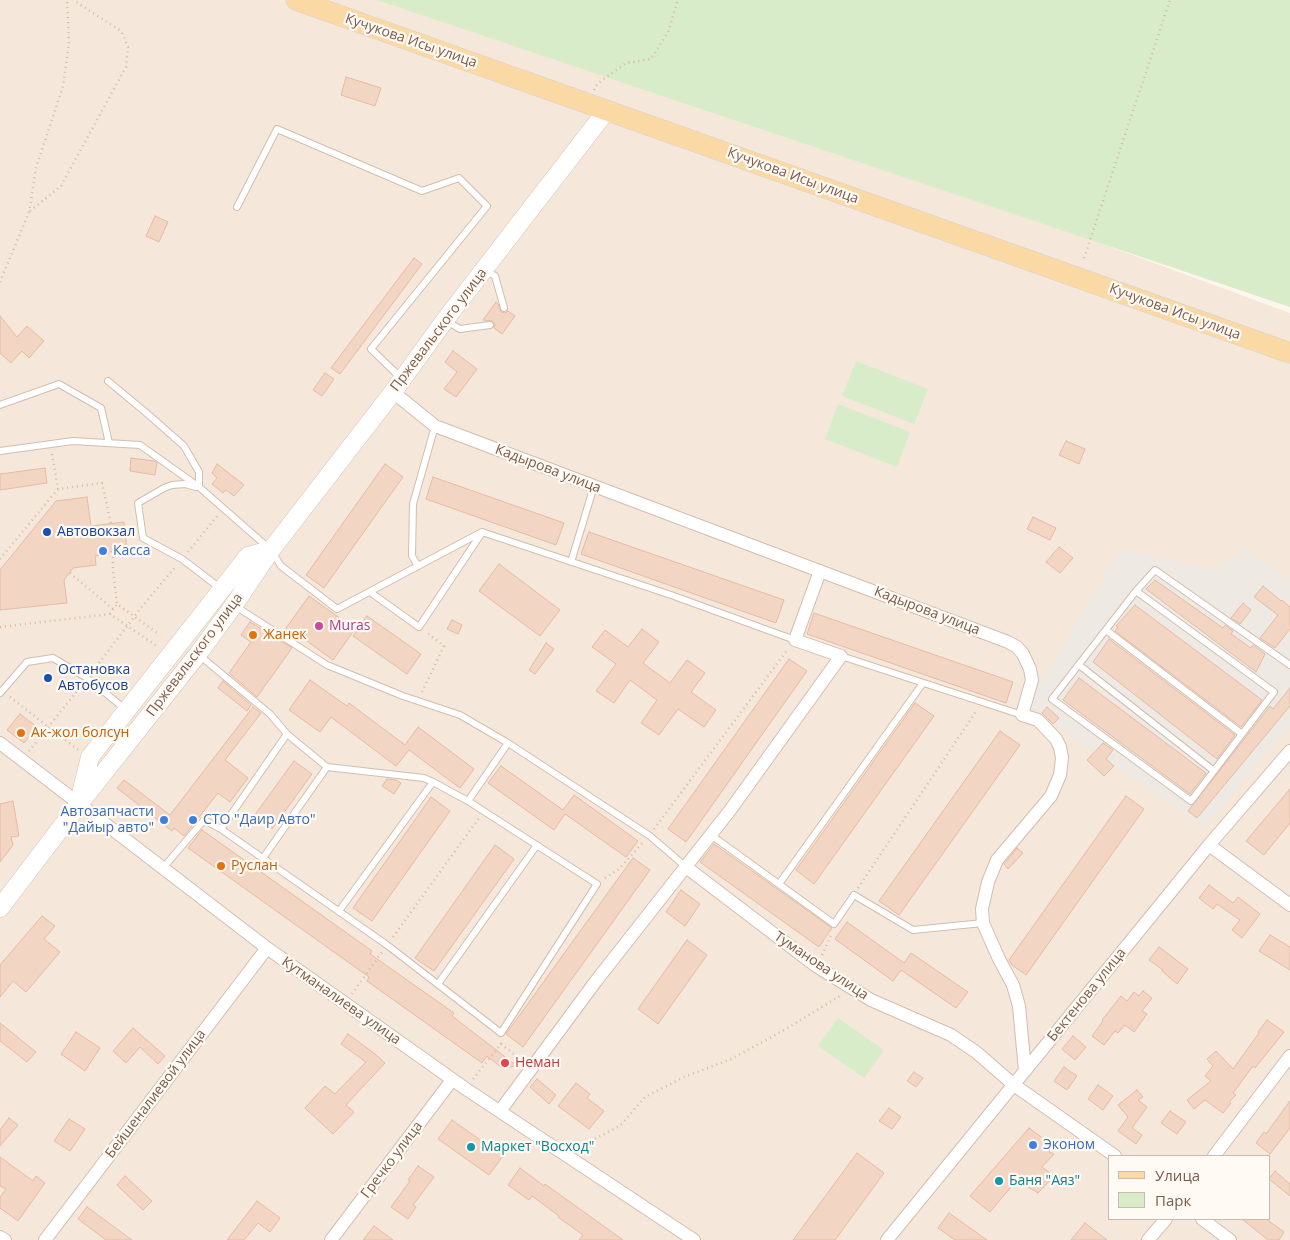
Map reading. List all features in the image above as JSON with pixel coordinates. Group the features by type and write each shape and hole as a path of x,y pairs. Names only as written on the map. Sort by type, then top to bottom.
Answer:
{"main road":[{"name":"Кучукова Исы улица","path":"296,0 1290,353"},
{"name":"Пржевальского улица","path":"0,908 79,804 198,654 271,550 607,110"},
{"name":"Пржевальского улица","path":"79,804 90,757 248,556 271,550"}],"street":[{"name":"Кадырова улица","path":"398,385 435,426 1008,642 1017,647 1023,654 1032,680 1022,715"},
{"path":"500,1111 596,981 731,809 841,656 795,640 820,571"},
{"path":"1022,715 1038,720 1056,739 1062,758 1060,775 1050,796 997,860 984,894 982,909 983,923 999,959 1013,984 1019,1006 1025,1071"},
{"name":"Кутманалиева улица","path":"0,743 267,948 452,1080 694,1240"},
{"name":"Бектенова улица","path":"887,1240 1209,845 1290,751"},
{"path":"1209,845 1290,905"},
{"name":"Туманова улица","path":"686,867 816,966 871,1000 951,1035 976,1052 1014,1085 1114,1155"},
{"name":"Бейшеналиевой улица","path":"46,1240 267,948"},
{"path":"1215,1155 1290,1056"},
{"name":"Гречко улица","path":"331,1240 452,1080"},
{"path":"1148,1240 1165,1220"},
{"path":"1203,1220 1230,1240"},
{"path":"0,1237 5,1240"}],"lane":[{"path":"237,207 278,129 422,191 459,178 487,206 371,349 398,385"},
{"path":"484,269 495,276 504,308"},
{"path":"445,320 460,329 490,325"},
{"path":"108,381 184,446 199,472 199,488"},
{"path":"0,405 58,384 101,408 109,443"},
{"path":"418,566 412,556 413,504 435,426"},
{"path":"0,452 73,441 140,445 224,508 271,550 281,566 337,609 482,532 672,595 795,640"},
{"path":"199,488 185,484 172,485 138,503 143,538 182,559 221,590"},
{"path":"571,562 594,486"},
{"path":"370,592 419,627 482,532"},
{"path":"1136,592 1274,692 1191,802 1052,699 1136,592 1155,570 1290,665"},
{"path":"234,605 327,665 418,701 460,715 508,743 650,836 686,867"},
{"path":"1106,630 1242,734"},
{"path":"163,868 204,820 222,829 387,945 501,1033 597,884 468,801 424,778 327,767 287,734 270,714 198,654"},
{"path":"841,656 1022,715"},
{"path":"1,692 27,662 52,658 87,678 126,710"},
{"path":"1079,665 1214,771"},
{"path":"779,884 923,683"},
{"path":"222,829 287,734"},
{"path":"468,801 508,743"},
{"path":"263,858 327,767"},
{"path":"339,911 433,782"},
{"path":"711,835 834,924 854,895 912,930 983,923"},
{"path":"438,984 537,845"}],"path":[{"path":"0,282 29,212 36,168 63,86 69,43 67,0"},
{"path":"29,212 61,186 126,67 128,47 121,31 73,0"},
{"path":"587,103 597,84 626,63 651,59 668,32 678,0"},
{"path":"1084,258 1170,0"},
{"path":"50,445 58,489"},
{"path":"0,559 58,489 102,483 111,524"},
{"path":"182,559 224,508"},
{"path":"110,614 117,604 113,570 114,552"},
{"path":"22,760 173,569"},
{"path":"70,573 113,609"},
{"path":"117,604 160,635"},
{"path":"0,627 110,614 154,644"},
{"path":"418,701 444,646 419,627"},
{"path":"597,884 619,869 650,836 795,640"},
{"path":"1,692 79,751"},
{"path":"854,895 982,702"},
{"path":"345,1003 484,811"},
{"path":"816,966 831,937 834,924"},
{"path":"565,1154 620,1126 645,1097 684,1077 731,1059 786,1029 852,988"},
{"path":"466,1089 500,1044 531,1068"}],"shaded area":[{"path":"0,0 441,0 1290,313 1290,1240 0,1240"},
{"path":"1120,549 1216,570 1245,549 1290,580 1290,725 1204,827 1027,706"}],"green space":[{"path":"377,0 1290,0 1290,307"},
{"path":"856,361 928,389 914,424 842,396"},
{"path":"838,404 910,432 897,467 825,439"},
{"path":"838,1018 884,1050 864,1078 818,1046"}],"building":[{"path":"346,77 381,88 375,106 341,95"},
{"path":"155,216 168,222 159,242 146,236"},
{"path":"414,258 422,264 340,374 331,368"},
{"path":"496,302 501,312 505,313 508,311 515,316 502,334 494,328 495,324 492,321 483,320"},
{"path":"0,316 17,337 27,326 44,341 29,358 22,351 11,363 0,353"},
{"path":"453,351 477,369 456,397 444,389 457,372 445,362"},
{"path":"325,373 334,379 322,396 313,390"},
{"path":"1066,441 1085,449 1079,464 1059,455"},
{"path":"131,458 157,463 155,475 130,471"},
{"path":"217,464 244,485 234,496 226,490 223,493 212,484 217,478 212,473"},
{"path":"385,464 403,477 324,588 306,575"},
{"path":"45,468 47,483 0,490 0,474"},
{"path":"433,477 564,523 556,545 426,499"},
{"path":"87,497 91,526 124,522 127,550 108,552 109,554 95,556 96,565 73,568 64,580 67,603 0,610 0,570 56,501"},
{"path":"1033,517 1056,528 1050,540 1027,529"},
{"path":"589,532 784,600 776,623 581,554"},
{"path":"1059,547 1073,558 1060,573 1046,562"},
{"path":"499,564 560,610 540,636 479,591"},
{"path":"1155,580 1223,628 1225,625 1233,631 1231,634 1251,648 1253,645 1265,654 1256,672 1146,589"},
{"path":"1263,586 1290,607 1290,629 1275,648 1260,638 1278,615 1254,597"},
{"path":"309,596 355,629 333,660 300,636 298,640 284,631"},
{"path":"1243,603 1251,610 1240,624 1231,618"},
{"path":"1135,605 1262,700 1241,727 1115,631 1118,627 1116,626"},
{"path":"814,613 1013,682 1006,703 807,634"},
{"path":"367,616 421,654 407,674 353,636"},
{"path":"452,620 462,625 458,634 447,629"},
{"path":"250,622 292,648 257,697 229,673 251,642 241,635"},
{"path":"642,629 659,642 643,663 670,683 687,660 705,673 691,692 716,710 704,727 678,709 659,735 641,723 657,700 630,680 614,703 596,691 616,664 592,647 605,630 628,647"},
{"path":"1109,639 1235,735 1217,759 1093,662"},
{"path":"546,643 554,649 535,674 529,670"},
{"path":"789,659 807,671 686,842 668,829"},
{"path":"1079,678 1206,773 1190,794 1063,700"},
{"path":"310,680 347,706 349,703 405,745 418,727 474,769 460,788 409,750 396,766 331,717 320,732 289,710"},
{"path":"223,681 251,705 247,711 218,688"},
{"path":"1290,688 1290,706 1197,818 1188,811 1270,706 1273,709"},
{"path":"915,703 934,716 814,884 796,870"},
{"path":"253,707 261,713 225,760 248,778 230,802 218,793 184,836 174,828 172,831 117,788 124,780 170,815"},
{"path":"1047,707 1059,718 1053,724 1042,713"},
{"path":"20,714 37,727 24,743 7,730"},
{"path":"1000,731 1020,745 899,915 879,901"},
{"path":"1103,743 1113,750 1106,759 1114,766 1104,776 1087,760"},
{"path":"294,761 312,774 272,829 254,816"},
{"path":"501,766 563,810 574,795 638,841 626,857 565,814 554,830 488,783"},
{"path":"387,779 396,780 401,783 394,794 382,786"},
{"path":"1290,789 1290,823 1264,855 1246,841"},
{"path":"1126,796 1144,809 1026,975 1012,965 1009,960"},
{"path":"431,797 450,811 372,921 353,908"},
{"path":"13,801 19,836 11,837 13,845 0,862 0,804"},
{"path":"202,830 372,951 370,954 454,1013 452,1016 517,1066 502,1068 487,1056 482,1063 367,981 369,977 188,848"},
{"path":"714,844 832,928 819,947 700,862"},
{"path":"495,845 514,859 434,971 415,958"},
{"path":"1017,848 1023,853 1008,869 1004,864"},
{"path":"633,858 650,870 523,1047 506,1034"},
{"path":"1209,885 1233,903 1238,897 1260,914 1242,938 1232,930 1240,920 1217,904 1213,909 1199,898"},
{"path":"681,890 700,904 685,926 666,912"},
{"path":"42,916 55,926 44,939 60,952 26,992 13,981 0,997 0,965"},
{"path":"847,922 904,963 911,953 968,992 956,1008 901,970 893,981 835,939"},
{"path":"1270,935 1290,947 1290,970 1259,951"},
{"path":"687,940 707,955 658,1024 638,1009"},
{"path":"1159,947 1188,969 1177,984 1163,970 1149,960"},
{"path":"1143,991 1152,998 1142,1011 1147,1014 1134,1032 1125,1025 1118,1033 1115,1031 1104,1045 1092,1036 1121,996 1127,1001 1134,992 1139,996"},
{"path":"1267,1020 1284,1032 1255,1068 1253,1066 1233,1093 1236,1095 1229,1102 1231,1103 1223,1113 1205,1100 1194,1109 1187,1100 1211,1081 1205,1076 1213,1066 1207,1059 1216,1051 1233,1069"},
{"path":"0,1023 36,1052 27,1062 0,1041"},
{"path":"133,1028 165,1056 158,1064 140,1047 126,1063 113,1051"},
{"path":"76,1032 100,1048 85,1071 61,1054"},
{"path":"348,1034 385,1063 346,1105 354,1112 333,1134 305,1108 325,1086 335,1094 366,1062 341,1044"},
{"path":"1073,1036 1086,1047 1075,1060 1062,1049"},
{"path":"1064,1067 1077,1076 1067,1090 1054,1081"},
{"path":"914,1072 923,1078 916,1087 907,1081"},
{"path":"537,1079 556,1095 549,1104 530,1087"},
{"path":"576,1083 590,1094 587,1098 604,1111 589,1129 558,1106"},
{"path":"1098,1085 1113,1096 1103,1110 1088,1099"},
{"path":"1137,1090 1143,1097 1138,1100 1147,1107 1132,1128 1142,1135 1136,1144 1118,1131 1128,1117 1118,1105"},
{"path":"1290,1101 1290,1128 1270,1154 1256,1143 1264,1132 1266,1134"},
{"path":"889,1108 901,1117 892,1129 879,1121"},
{"path":"1170,1111 1186,1122 1177,1134 1161,1123"},
{"path":"9,1118 18,1125 0,1146 0,1130"},
{"path":"69,1119 85,1129 70,1151 54,1141"},
{"name":"Маркет \"Восход\"","path":"452,1120 503,1156 489,1175 438,1139"},
{"path":"1029,1128 1052,1145 1049,1152 1054,1154 1042,1167 1054,1176 1038,1193 1017,1180 990,1212 970,1196"},
{"path":"857,1153 884,1173 835,1240 793,1240"},
{"path":"0,1157 33,1181 36,1176 45,1183 18,1221 0,1208 0,1197 6,1189 0,1186"},
{"path":"418,1166 434,1177 413,1205 416,1207 408,1219 391,1207 410,1181 408,1180"},
{"path":"520,1168 623,1240 579,1240 583,1235 559,1216 532,1196 529,1200 508,1185"},
{"path":"1275,1171 1290,1184 1290,1196 1270,1180"},
{"path":"125,1176 152,1201 143,1210 117,1185"},
{"path":"257,1201 280,1218 270,1232 258,1223 244,1240 227,1240"},
{"path":"87,1207 132,1240 106,1240 78,1219"},
{"path":"949,1213 987,1240 955,1240 938,1228"},
{"path":"1243,1220 1267,1220 1284,1232 1279,1240 1268,1240"},
{"path":"1085,1223 1107,1240 1071,1240"},
{"path":"374,1226 393,1240 363,1240"}],"place":[{"name":"Автовокзал","path":"47,532"},
{"name":"Касса","path":"103,551"},
{"name":"Muras","path":"319,626"},
{"name":"Жанек","path":"253,635"},
{"name":"Остановка Автобусов","path":"48,678"},
{"name":"Ак-жол болсун","path":"21,733"},
{"name":"Автозапчасти \"Дайыр авто\"","path":"164,820"},
{"name":"СТО \"Даир Авто\"","path":"193,820"},
{"name":"Руслан","path":"221,866"},
{"name":"Неман","path":"505,1063"},
{"name":"Эконом","path":"1033,1145"},
{"name":"Маркет \"Восход\"","path":"471,1147"},
{"name":"Баня \"Аяз\"","path":"999,1181"}]}
